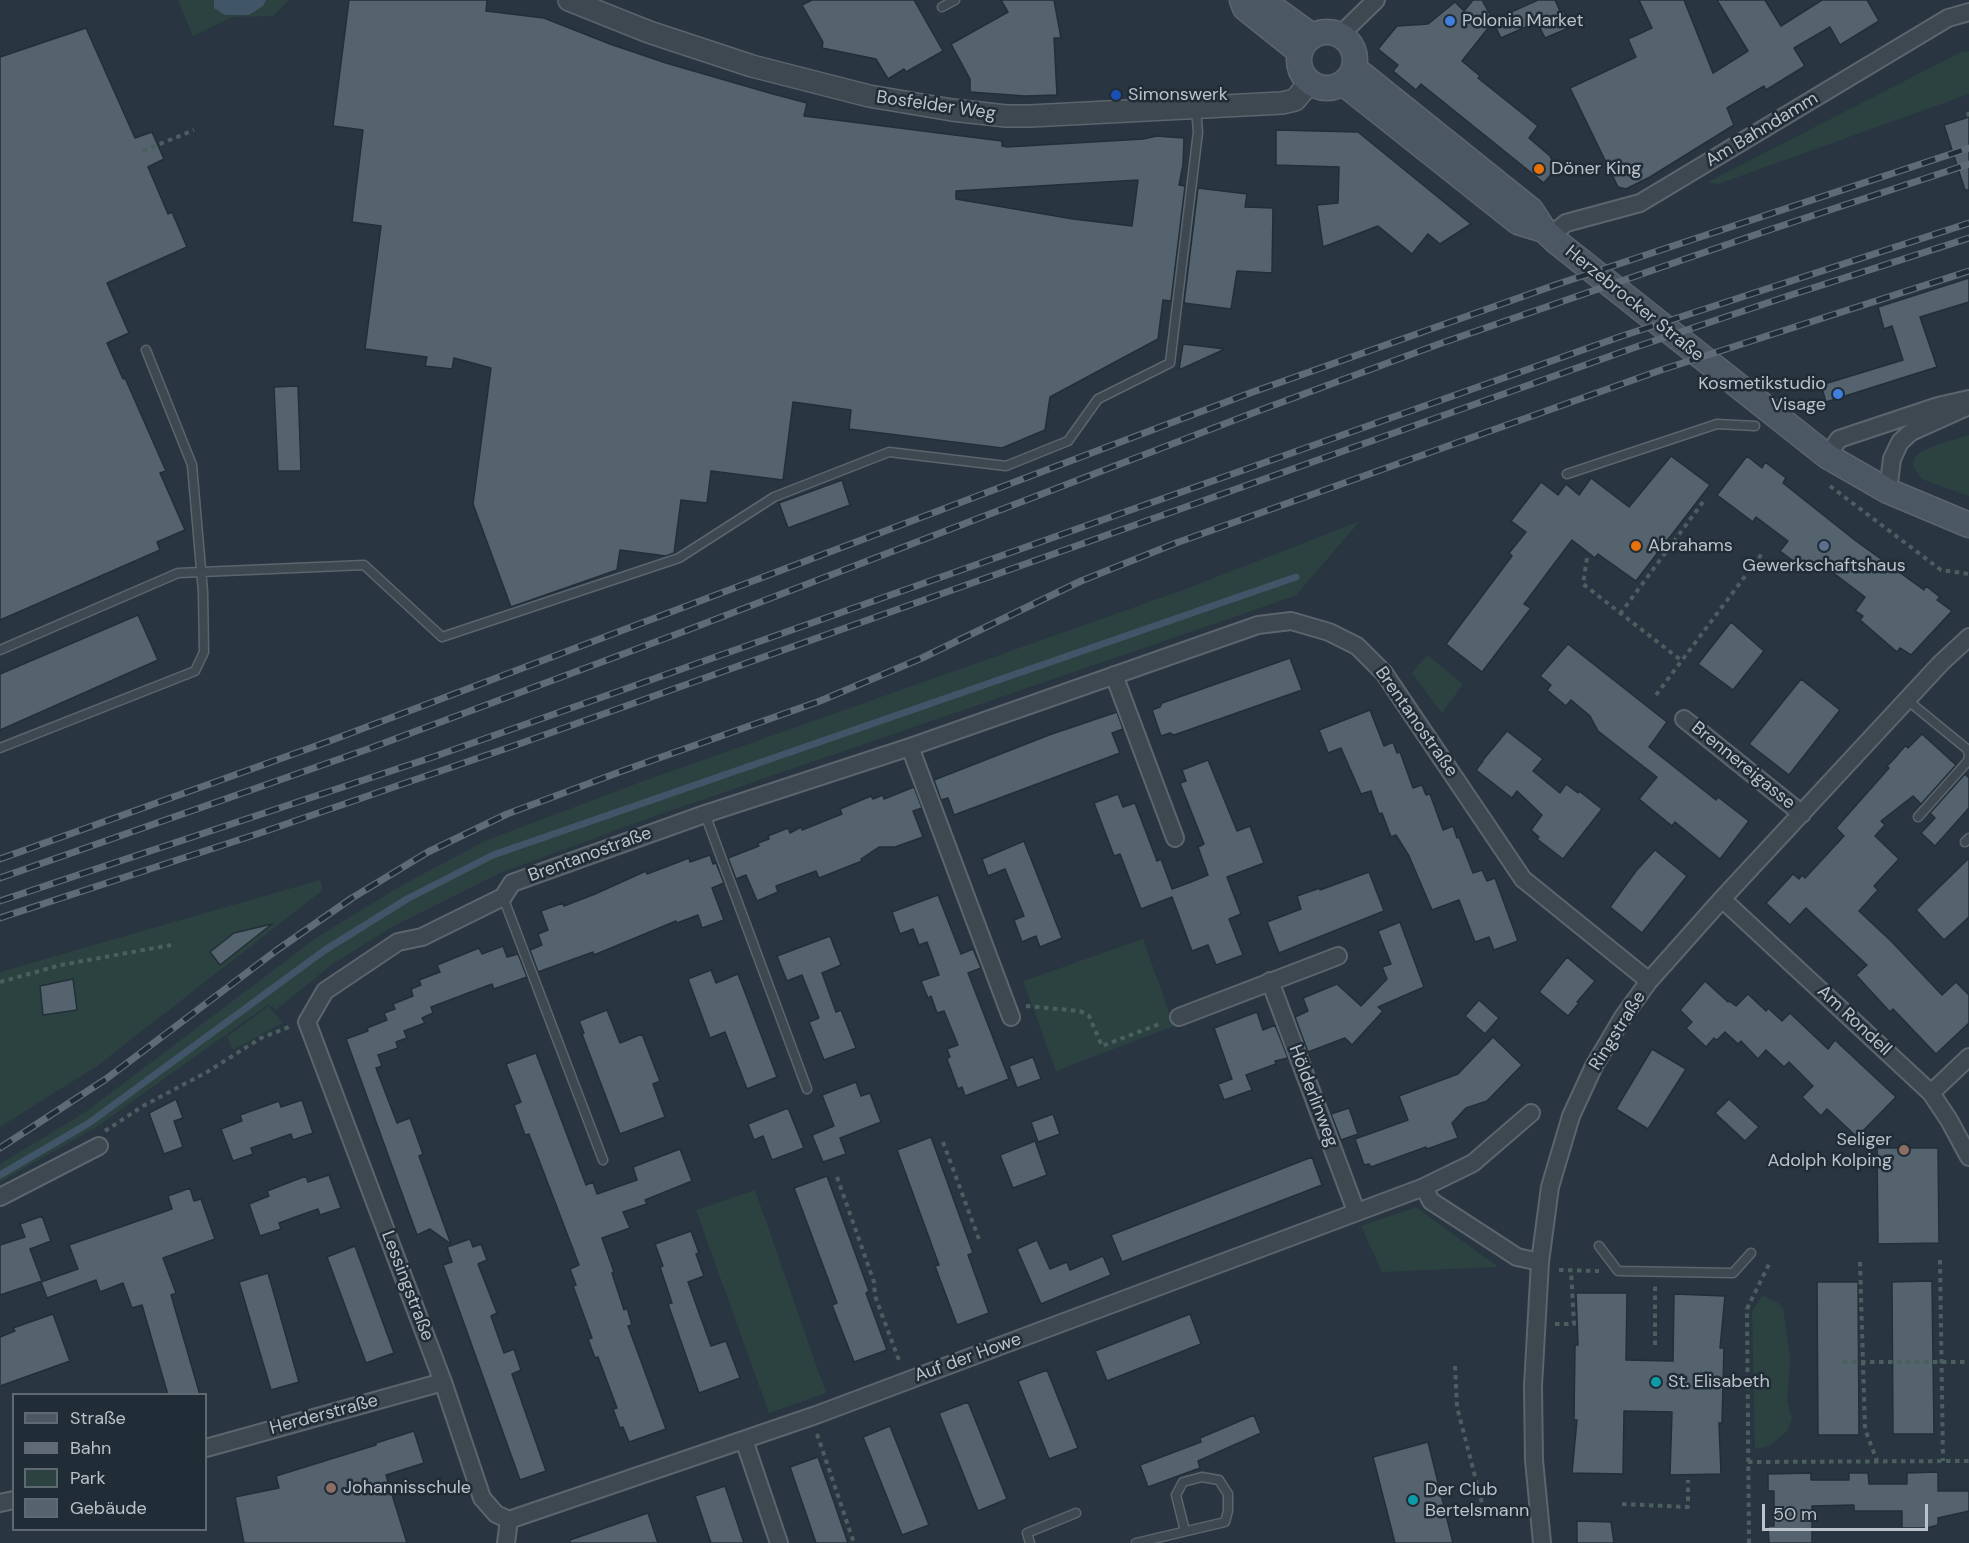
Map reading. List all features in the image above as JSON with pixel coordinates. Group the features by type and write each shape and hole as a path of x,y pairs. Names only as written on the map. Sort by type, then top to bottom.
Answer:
{"main road":[{"path":"1242,0 1245,8 1306,44"},
{"path":"1262,0 1306,44"},
{"path":"1330,32 1340,35 1350,44 1354,55 1348,76 1332,88 1320,88 1302,74 1299,63 1306,44 1330,32"},
{"name":"Herzebrocker Straße","path":"1348,76 1518,222 1547,233 1827,456 1888,491 1969,525"}],"street":[{"name":"Bosfelder Weg","path":"569,0 649,32 752,66 890,100 1006,116 1282,103 1295,100 1310,82"},
{"path":"1340,35 1376,0"},
{"name":"Am Bahndamm","path":"1547,233 1566,223 1640,203 1948,18 1969,12"},
{"path":"1827,456 1839,439 1938,406 1969,399"},
{"path":"1888,491 1892,459 1900,442 1911,432 1969,406"},
{"name":"Brentanostraße","path":"307,1022 325,991 398,942 422,937 503,897 512,883 705,814 910,747 1258,625 1291,621 1329,632 1357,646 1384,673 1522,879 1649,981"},
{"name":"Ringstraße","path":"1542,1543 1534,1449 1533,1386 1540,1266 1550,1187 1571,1116 1594,1066 1623,1017 1649,981 1941,663 1969,637"},
{"path":"1114,675 1175,838"},
{"name":"Brennereigasse","path":"1684,718 1802,814"},
{"path":"910,747 1008,1010"},
{"name":"Am Rondell","path":"1722,899 1931,1093 1969,1157"},
{"path":"1179,1017 1338,956"},
{"name":"Hölderlinweg","path":"1270,981 1356,1211"},
{"name":"Lessingstraße","path":"307,1022 443,1382 482,1498 496,1514 508,1520"},
{"path":"1931,1093 1969,1057"},
{"name":"Auf der Howe","path":"508,1520 811,1416 1424,1187 1473,1163 1532,1113"},
{"path":"0,1197 99,1146"},
{"path":"1424,1187 1431,1201 1517,1257 1540,1266"},
{"name":"Herderstraße","path":"207,1448 443,1382"},
{"path":"744,1440 779,1543"},
{"path":"506,1543 508,1520"}],"lane":[{"path":"942,7 955,0"},
{"path":"0,650 178,573 364,565 442,637 679,558 774,498 888,452 1006,466 1068,441 1098,399 1170,363 1198,132 1196,108"},
{"path":"0,748 195,671 204,652 203,592 192,465 146,350"},
{"path":"1567,474 1717,424 1755,426"},
{"path":"1907,700 1967,749 1969,754 1968,761 1918,817"},
{"path":"705,814 807,1089"},
{"path":"503,897 603,1160"},
{"path":"1599,1246 1618,1271 1733,1273 1751,1253"},
{"path":"1136,1543 1224,1522 1228,1511 1228,1494 1219,1480 1202,1477 1183,1482 1176,1495 1185,1531"},
{"path":"1030,1543 1027,1533 1076,1513"}],"path":[{"path":"143,151 194,130"},
{"path":"1828,485 1941,570 1969,574"},
{"path":"1620,614 1703,502"},
{"path":"1656,695 1764,551"},
{"path":"1587,558 1582,584 1682,661"},
{"path":"0,982 62,965 171,945"},
{"path":"1008,1010 1023,997 1026,1006 1080,1011 1089,1016 1102,1046 1179,1017"},
{"path":"99,1146 101,1134 143,1106 207,1072 261,1038 307,1022"},
{"path":"943,1142 980,1242"},
{"path":"837,1177 874,1282 874,1296 907,1381"},
{"path":"1940,1260 1943,1461"},
{"path":"1749,1543 1747,1309 1770,1262"},
{"path":"1860,1262 1864,1429 1877,1461"},
{"path":"1540,1266 1571,1271 1618,1271"},
{"path":"1536,1325 1574,1324 1571,1271"},
{"path":"1655,1345 1656,1272"},
{"path":"1843,1362 1969,1362"},
{"path":"1455,1366 1457,1407 1482,1503"},
{"path":"811,1416 854,1543"},
{"path":"1748,1461 1969,1461"},
{"path":"1622,1504 1688,1507 1688,1480"}],"green space":[{"path":"178,0 289,0 273,16 232,17 193,36"},
{"path":"1969,51 1969,94 1718,184 1708,182 1961,52"},
{"path":"1969,435 1969,496 1922,479 1913,465 1914,458 1933,446"},
{"path":"1360,521 1295,596 652,817 500,873 392,927 331,965 276,1010 269,1004 95,1128 0,1182 0,1164 84,1113 319,936 404,884 487,840 641,782 1183,590"},
{"path":"1427,655 1463,684 1442,713 1412,673"},
{"path":"320,880 323,890 97,1066 0,1127 0,972"},
{"path":"1143,939 1174,1026 1056,1071 1023,981"},
{"path":"269,1006 282,1023 233,1050 227,1037"},
{"path":"755,1190 826,1393 769,1413 696,1210"},
{"path":"1416,1207 1498,1267 1382,1272 1361,1226"},
{"path":"1762,1295 1783,1308 1790,1358 1787,1401 1792,1419 1787,1431 1770,1446 1755,1449 1752,1312"}],"water":[{"path":"214,0 266,0 263,6 249,15 225,15 214,8"}],"building":[{"path":"349,0 487,0 486,11 544,18 666,63 807,103 804,116 1002,141 1002,146 1007,147 1143,139 1157,136 1184,138 1183,165 1179,185 1185,186 1171,301 1163,300 1158,339 1050,397 1045,430 1002,448 849,429 851,410 793,402 783,480 711,471 707,503 681,500 674,553 666,556 620,550 617,570 511,607 473,504 491,368 454,358 452,369 425,366 427,357 365,349 381,226 352,222 363,130 333,126","holes":["1138,180 1132,226 1073,219 956,199 956,191"]},
{"path":"812,0 914,0 943,51 906,72 904,69 888,79 876,59 822,48 823,42 802,5"},
{"path":"1001,0 1054,0 1061,38 1054,38 1057,95 1025,96 970,92 970,79 951,44 1008,12"},
{"path":"1473,0 1482,0 1493,20 1538,0 1555,0 1561,13 1564,11 1569,28 1545,38 1537,22 1501,38 1493,22 1462,61 1480,76 1478,78 1538,126 1529,138 1550,156 1556,168 1544,183 1421,84 1416,90 1393,71 1398,65 1378,49 1397,26 1428,24 1455,2 1464,11"},
{"path":"1639,0 1684,0 1713,73 1748,51 1717,0 1765,0 1781,26 1822,0 1867,0 1879,21 1840,45 1830,27 1794,48 1805,66 1766,90 1764,86 1727,108 1734,125 1650,177 1626,189 1618,187 1570,88 1636,57 1628,39 1652,28"},
{"path":"86,28 135,138 152,132 164,159 148,167 168,214 172,212 187,247 107,283 129,333 107,343 166,471 160,473 185,530 157,542 160,550 0,620 0,57"},
{"path":"1969,117 1969,190 1965,190 1944,125"},
{"path":"1276,130 1358,132 1471,224 1440,244 1428,234 1412,254 1378,226 1323,247 1317,205 1338,203 1339,167 1276,165"},
{"path":"1198,188 1247,194 1245,207 1273,208 1272,273 1237,271 1231,309 1184,303"},
{"path":"1969,278 1969,302 1920,317 1937,367 1826,402 1821,385 1903,360 1892,326 1884,329 1878,307"},
{"path":"1183,344 1225,349 1179,370"},
{"path":"298,386 301,471 278,471 274,387"},
{"path":"1671,456 1710,485 1636,581 1598,554 1595,558 1572,540 1524,604 1531,608 1482,672 1446,644 1512,556 1509,553 1526,532 1511,521 1541,482 1558,495 1566,484 1579,495 1591,478 1629,507"},
{"path":"1747,456 1762,468 1765,462 1786,478 1783,483 1856,541 1924,590 1926,586 1940,597 1937,600 1952,611 1911,655 1900,648 1897,652 1860,620 1863,616 1855,611 1865,597 1819,562 1810,574 1780,551 1788,541 1756,517 1753,522 1717,495"},
{"path":"842,480 850,505 788,528 779,503"},
{"path":"138,615 158,660 0,730 0,674"},
{"path":"1731,622 1764,651 1733,690 1698,664"},
{"path":"1568,644 1667,722 1649,747 1716,800 1718,797 1749,821 1720,859 1675,822 1672,826 1639,799 1657,777 1598,731 1590,716 1571,700 1566,706 1547,690 1551,685 1540,676"},
{"path":"1290,658 1302,690 1174,735 1170,733 1161,736 1152,710 1160,707 1162,703"},
{"path":"1801,679 1840,710 1789,775 1749,744"},
{"path":"1370,710 1384,746 1393,742 1397,753 1400,752 1413,788 1422,785 1426,795 1430,794 1443,830 1453,826 1473,873 1482,870 1487,881 1495,878 1518,941 1494,950 1489,937 1475,942 1459,900 1432,910 1409,856 1396,835 1391,837 1382,813 1379,814 1371,791 1361,794 1341,748 1328,753 1319,730"},
{"path":"1117,712 1123,729 1112,733 1120,753 954,815 948,798 941,800 934,780 1049,735"},
{"path":"1507,731 1543,759 1533,771 1560,793 1566,784 1602,809 1563,859 1537,839 1539,837 1531,830 1542,815 1517,791 1512,798 1476,770"},
{"path":"1922,734 1956,765 1921,804 1913,796 1881,821 1885,825 1875,836 1899,859 1874,886 1878,890 1859,911 1942,995 1956,982 1969,995 1969,1023 1936,1054 1893,1009 1890,1012 1856,975 1867,965 1806,908 1790,925 1766,903 1793,874 1799,879 1802,875 1805,878 1844,836 1836,828 1889,768 1887,766 1905,746 1908,748"},
{"path":"1208,760 1237,831 1250,826 1264,863 1227,877 1241,914 1229,919 1243,955 1216,965 1208,945 1192,951 1172,897 1141,909 1120,854 1114,856 1094,803 1118,794 1123,807 1135,803 1157,861 1161,859 1172,889 1191,882 1208,875 1198,847 1204,844 1180,783 1186,781 1182,770"},
{"path":"1965,774 1969,778 1969,808 1935,846 1921,833 1935,818 1930,813"},
{"path":"914,787 922,808 913,811 923,837 895,847 879,847 861,859 862,861 819,878 816,871 776,886 778,892 757,901 746,875 736,879 728,858 759,846 758,843 769,839 768,836 788,828 790,833 801,827 802,830 842,814 840,809 871,796 873,799 883,795 884,799"},
{"path":"1024,841 1062,938 1040,947 1036,936 1022,942 1014,920 1024,916 1005,869 988,876 982,859"},
{"path":"1655,850 1687,876 1642,933 1610,907 1636,871"},
{"path":"710,855 724,883 712,888 724,920 702,928 698,915 677,923 676,921 594,955 593,952 538,972 530,950 542,945 538,934 548,930 541,911 563,903 564,906 646,871 647,874 689,858 690,862"},
{"path":"1969,858 1969,917 1944,940 1916,910"},
{"path":"1369,872 1384,911 1279,953 1267,922 1301,909 1297,896"},
{"path":"938,895 961,954 973,949 981,968 968,973 1009,1079 965,1096 962,1087 958,1089 947,1059 950,1057 947,1049 958,1045 944,1011 937,1013 931,996 928,998 921,981 939,975 927,942 919,945 913,929 900,934 892,912"},
{"path":"1400,922 1424,987 1378,1007 1383,1011 1352,1045 1345,1038 1308,1052 1295,1017 1308,1011 1303,998 1337,984 1361,1006 1387,979 1382,967 1391,964 1378,931"},
{"path":"272,924 220,965 210,952 234,933"},
{"path":"830,936 841,965 822,973 836,1012 841,1010 856,1048 824,1060 809,1022 819,1018 802,975 787,981 777,956"},
{"path":"503,946 507,957 518,954 527,977 494,989 492,984 431,1007 433,1013 422,1018 425,1023 404,1031 407,1038 396,1042 398,1048 378,1055 382,1066 376,1068 397,1123 410,1118 423,1154 419,1156 451,1244 430,1229 417,1235 346,1039 368,1031 367,1028 387,1020 384,1013 395,1009 393,1004 413,996 411,989 421,985 419,980 440,972 437,965 479,948 482,954"},
{"path":"1567,957 1595,981 1568,1016 1539,992"},
{"path":"711,970 716,983 738,974 777,1077 747,1089 725,1032 710,1038 688,979"},
{"path":"73,979 77,1010 43,1015 40,986"},
{"path":"1705,981 1728,1002 1736,1006 1748,994 1766,1011 1768,1008 1782,1021 1790,1013 1828,1049 1835,1040 1896,1097 1857,1137 1827,1109 1821,1116 1802,1097 1813,1086 1789,1062 1784,1067 1766,1050 1758,1059 1741,1041 1738,1044 1725,1032 1717,1040 1714,1038 1706,1047 1686,1028 1692,1022 1680,1010"},
{"path":"1479,1000 1499,1018 1485,1034 1465,1016"},
{"path":"607,1010 620,1043 642,1034 660,1081 653,1084 665,1117 620,1134 579,1021"},
{"path":"1257,1012 1263,1030 1275,1025 1288,1058 1275,1061 1276,1064 1246,1075 1252,1090 1224,1100 1218,1084 1232,1079 1214,1028"},
{"path":"1493,1037 1522,1065 1487,1101 1466,1108 1452,1123 1458,1138 1371,1167 1369,1164 1364,1165 1355,1139 1408,1120 1399,1096 1458,1074"},
{"path":"1652,1049 1686,1069 1648,1129 1616,1109"},
{"path":"536,1053 586,1185 593,1182 597,1194 637,1180 633,1167 680,1149 692,1181 645,1200 647,1204 623,1212 630,1228 602,1238 624,1310 627,1308 632,1325 628,1326 666,1429 629,1442 623,1427 620,1428 613,1409 617,1408 598,1357 595,1358 588,1339 592,1338 573,1286 576,1285 570,1269 579,1265 529,1134 525,1135 514,1105 521,1102 506,1064"},
{"path":"1033,1057 1041,1079 1017,1088 1009,1066"},
{"path":"856,1082 861,1096 870,1093 881,1122 840,1138 846,1154 823,1162 812,1135 834,1126 822,1095"},
{"path":"176,1099 183,1118 174,1121 183,1147 164,1154 149,1113"},
{"path":"1729,1099 1759,1127 1745,1141 1715,1113"},
{"path":"302,1100 313,1133 293,1140 291,1134 251,1148 253,1154 233,1161 221,1129 242,1121 240,1115 279,1101 281,1107"},
{"path":"788,1108 804,1148 772,1160 763,1136 754,1140 748,1124"},
{"path":"1349,1108 1358,1134 1341,1140 1331,1114"},
{"path":"1053,1114 1060,1134 1038,1142 1031,1122"},
{"path":"931,1137 973,1253 968,1255 989,1313 957,1325 935,1266 939,1265 897,1150"},
{"path":"1035,1141 1047,1175 1013,1188 1000,1155"},
{"path":"1877,1148 1938,1148 1939,1243 1878,1244"},
{"path":"1312,1157 1322,1185 1122,1262 1111,1235"},
{"path":"329,1175 341,1208 320,1215 318,1209 279,1223 281,1229 260,1236 249,1204 269,1196 267,1191 306,1176 308,1182"},
{"path":"827,1176 869,1291 866,1293 887,1350 854,1362 832,1305 837,1303 794,1188"},
{"path":"190,1188 194,1201 201,1199 215,1239 163,1258 176,1293 171,1295 199,1393 167,1393 142,1305 132,1308 123,1283 100,1292 96,1280 47,1298 41,1282 78,1269 69,1245 172,1209 168,1196"},
{"path":"42,1216 51,1241 30,1249 42,1281 0,1295 0,1245 25,1237 20,1224"},
{"path":"691,1231 704,1276 688,1282 711,1346 726,1341 740,1378 699,1393 668,1304 672,1303 655,1244"},
{"path":"470,1239 473,1247 481,1244 487,1260 478,1264 497,1313 491,1316 504,1353 514,1349 521,1370 512,1374 546,1471 520,1480 443,1265 452,1262 447,1247"},
{"path":"1037,1240 1050,1269 1067,1262 1070,1270 1103,1256 1111,1275 1041,1304 1017,1249"},
{"path":"355,1246 394,1353 366,1363 327,1257"},
{"path":"268,1273 299,1382 271,1390 239,1282"},
{"path":"1932,1281 1934,1434 1893,1434 1892,1282"},
{"path":"1817,1282 1858,1282 1859,1435 1818,1435"},
{"name":"St. Elisabeth","path":"1576,1293 1627,1293 1626,1360 1673,1361 1674,1294 1725,1296 1720,1348 1724,1348 1722,1423 1719,1423 1721,1474 1670,1475 1672,1412 1624,1411 1623,1474 1572,1473 1577,1420 1574,1420 1575,1345 1578,1345"},
{"path":"53,1314 70,1361 0,1386 0,1337 15,1331 13,1328"},
{"path":"1190,1314 1201,1344 1107,1381 1095,1351"},
{"path":"1047,1370 1078,1448 1049,1459 1018,1381"},
{"path":"968,1402 1007,1499 978,1511 939,1413"},
{"path":"1254,1415 1261,1433 1198,1461 1200,1468 1148,1487 1140,1465 1201,1442 1200,1438"},
{"path":"890,1426 929,1525 902,1535 863,1437"},
{"path":"414,1431 424,1463 386,1475 407,1543 244,1543 235,1497 279,1488 276,1476"},
{"name":"Der Club Bertelsmann","path":"1428,1442 1453,1543 1395,1543 1373,1457"},
{"path":"818,1457 848,1543 816,1543 790,1467"},
{"path":"1938,1472 1938,1491 1969,1491 1969,1511 1938,1518 1938,1525 1927,1528 1902,1528 1902,1511 1854,1511 1854,1505 1812,1506 1812,1543 1769,1543 1768,1526 1774,1526 1774,1491 1768,1491 1768,1474 1811,1473 1811,1480 1849,1480 1849,1473 1868,1473 1869,1484 1907,1484 1907,1473"},
{"path":"725,1486 744,1543 711,1543 695,1496"},
{"path":"648,1513 658,1543 570,1543 570,1540"},
{"path":"1577,1521 1611,1522 1614,1543 1577,1543"}],"waterway":[{"path":"0,1175 89,1123 325,950 407,899 493,855 1296,577"}],"railway":[{"path":"0,859 327,742 1250,393 1558,284 1969,148"},
{"path":"0,878 368,749 1439,344 1772,229 1969,164"},
{"path":"0,901 433,757 1622,336 1969,223"},
{"path":"0,918 260,833 519,744 1633,348 1969,238"},
{"path":"0,1148 106,1079 277,950 352,898 428,852 507,814 820,701 922,658 1081,581 1176,543 1661,370 1969,271"}],"place":[{"name":"Polonia Market","path":"1450,21"},
{"name":"Simonswerk","path":"1116,95"},
{"name":"Döner King","path":"1539,169"},
{"name":"Kosmetikstudio Visage","path":"1838,394"},
{"name":"Abrahams","path":"1636,546"},
{"name":"Gewerkschaftshaus","path":"1824,546"},
{"name":"Seliger Adolph Kolping","path":"1904,1150"},
{"name":"St. Elisabeth","path":"1656,1382"},
{"name":"Johannisschule","path":"331,1488"},
{"name":"Der Club Bertelsmann","path":"1413,1500"}]}
